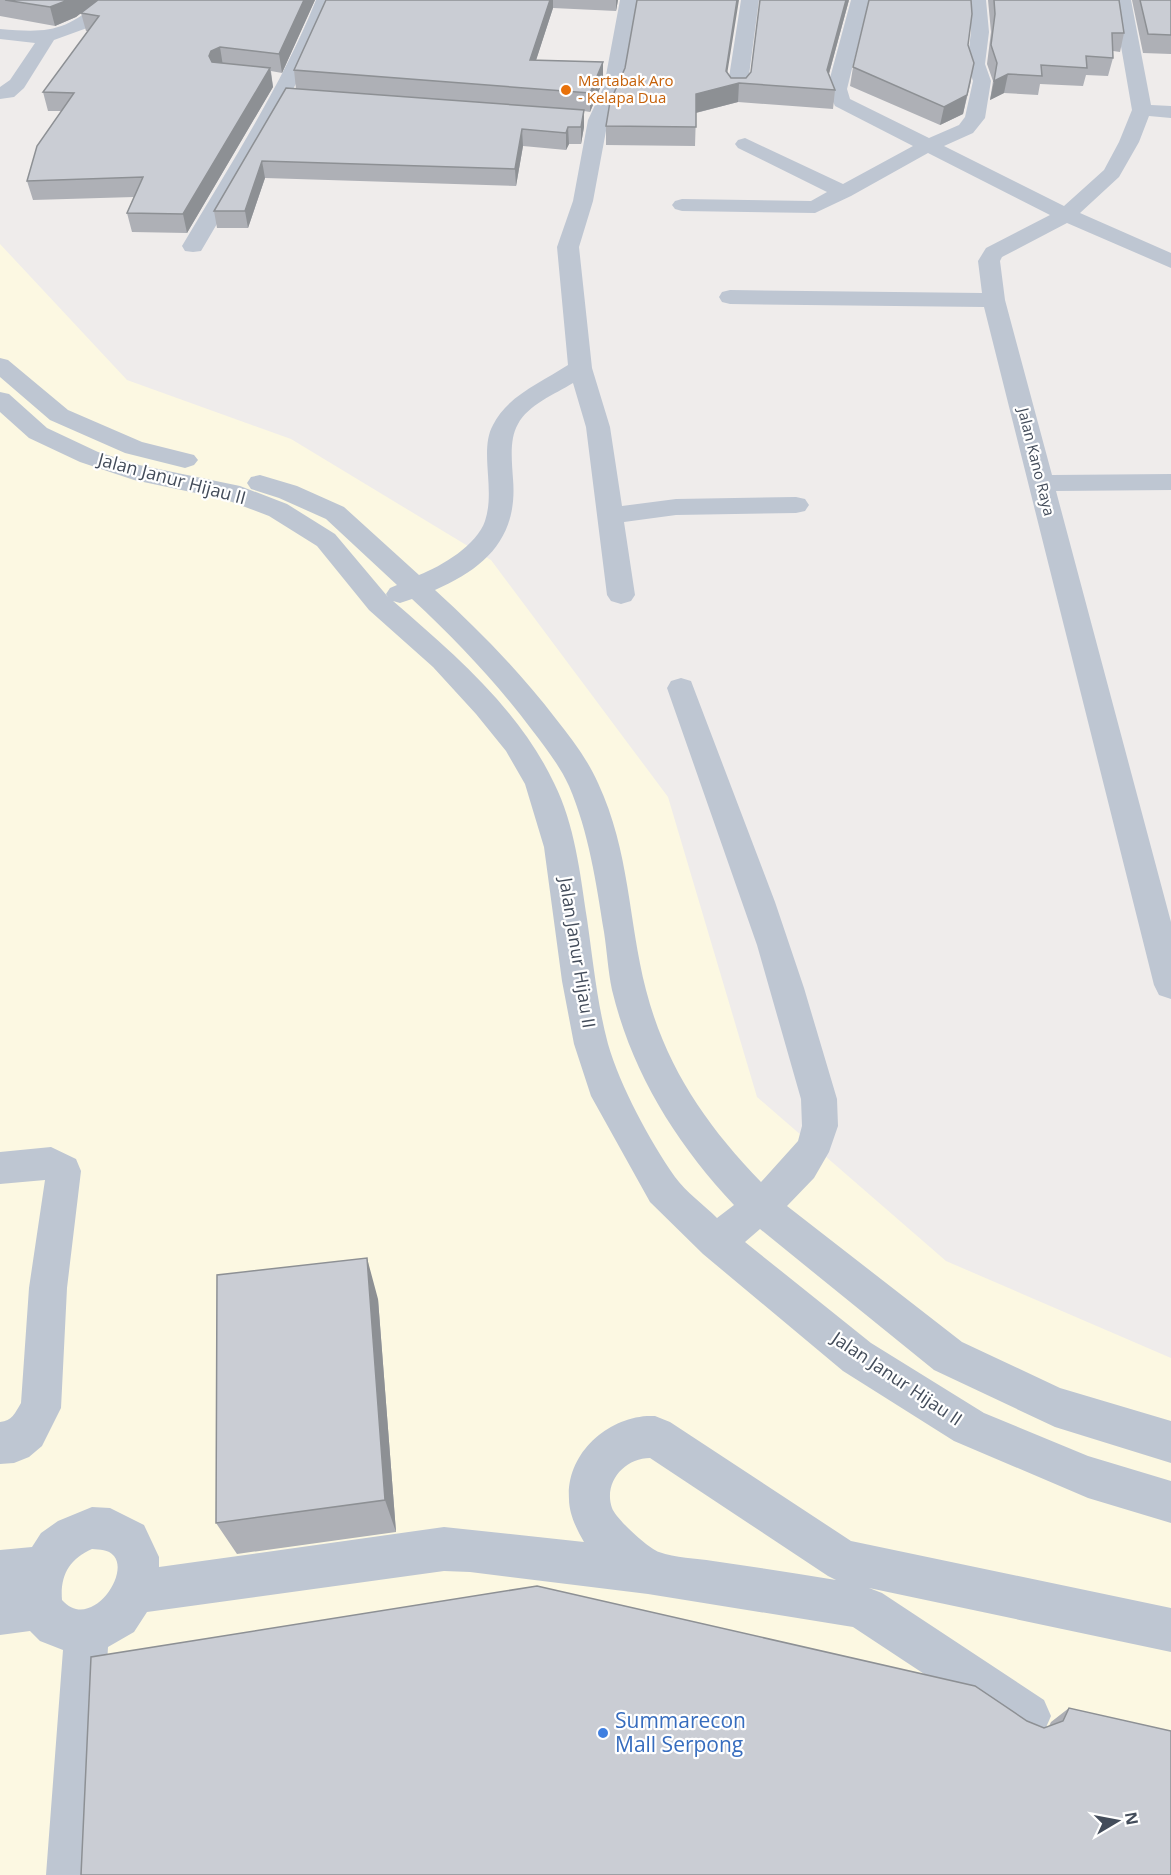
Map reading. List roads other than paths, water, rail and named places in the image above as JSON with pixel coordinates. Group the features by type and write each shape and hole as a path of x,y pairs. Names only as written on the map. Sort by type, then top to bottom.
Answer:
{"street":[{"path":"0,34 48,36 98,13 113,0"},
{"path":"193,246 284,88 315,28 325,0"},
{"path":"621,595 598,427 580,368 568,247 583,201 598,120 613,86 629,0"},
{"path":"737,90 750,0"},
{"path":"860,0 837,89 842,102 1066,215 1171,261"},
{"path":"682,205 815,207 927,146 966,129 975,118 982,81 976,64 980,32 977,0"},
{"path":"1122,0 1143,110 1171,112"},
{"path":"0,93 7,93 17,84 48,36"},
{"path":"266,79 303,98"},
{"name":"Jalan Kano Raya","path":"1143,110 1112,173 1066,215 994,253 990,261 994,300 1171,985"},
{"path":"575,118 598,120"},
{"path":"745,144 844,192"},
{"path":"730,297 994,300"},
{"name":"Jalan Janur Hijau II","path":"0,365 59,414 134,448 196,463 288,492 335,513 416,586 470,638 520,693 558,743 583,783 603,838 613,885 629,990 646,1045 665,1086 693,1129 727,1172 759,1206 948,1356 1055,1407 1171,1442"},
{"path":"379,604 452,572 488,540 498,520 500,510 499,454 504,426 518,408 580,368"},
{"name":"Jalan Janur Hijau II","path":"0,399 38,434 89,457 134,472 231,492 278,510 326,540 379,604 443,660 486,707 517,744 540,784 560,847 591,1044 609,1096 663,1190 716,1242 857,1357 969,1427 1088,1478 1171,1502"},
{"path":"1041,483 1171,482"},
{"path":"609,516 676,507 796,505"},
{"path":"681,688 777,951 818,1095 820,1124 817,1141 805,1162 759,1206 716,1242"},
{"path":"0,1168 51,1163 63,1171 63,1180 48,1288 40,1408 27,1432 14,1442 0,1443"},
{"path":"648,1572 603,1533 592,1512 590,1491 599,1463 610,1450 638,1437 655,1437 843,1561 1171,1630"},
{"path":"92,1528 110,1529 126,1538 136,1553 139,1572 135,1592 124,1612 107,1626 87,1633 67,1632 52,1623 43,1587 56,1548 72,1535 92,1528"},
{"path":"135,1592 444,1549 470,1550 648,1572 856,1605 866,1609 1028,1716"},
{"path":"0,1572 43,1587"},
{"path":"0,1613 43,1587"},
{"path":"70,1875 87,1633"}],"place":[{"name":"Martabak Aro - Kelapa Dua","path":"566,90"},
{"name":"Summarecon Mall Serpong","path":"603,1733"}]}
